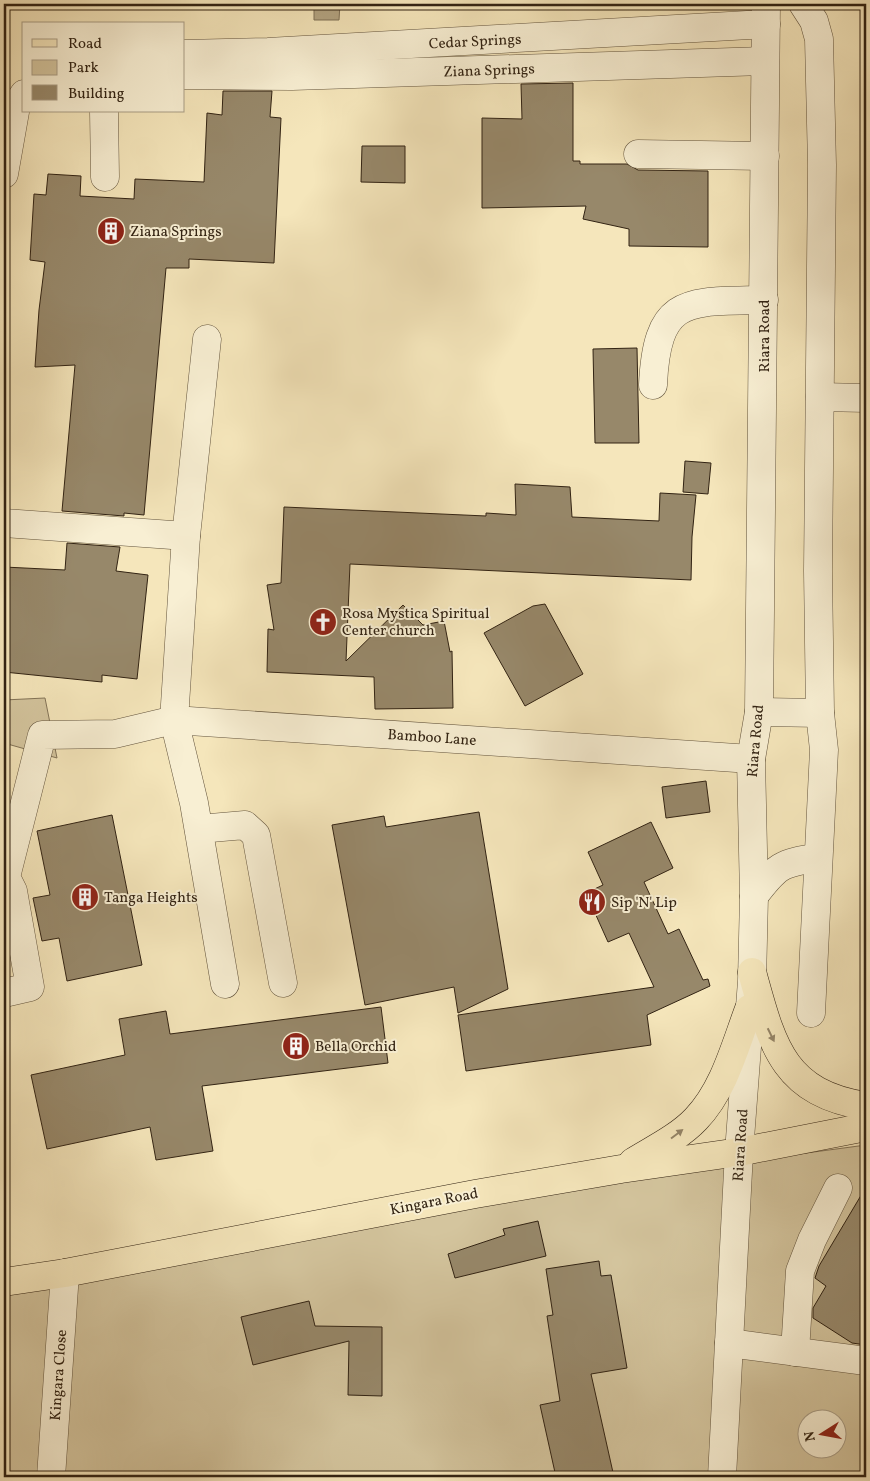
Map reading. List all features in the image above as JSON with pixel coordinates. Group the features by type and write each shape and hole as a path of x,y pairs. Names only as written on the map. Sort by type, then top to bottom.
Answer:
{"main road":[{"path":"752,972 768,1028 785,1062 806,1086 828,1095 866,1106"},
{"path":"621,1169 669,1140 696,1120 705,1109 723,1078 750,1009"},
{"name":"Kingara Road","path":"4,1282 65,1273 475,1194 621,1169 739,1152 866,1127"}],"street":[{"path":"803,4 814,21 819,39 822,165 818,571 820,714 824,750 811,1013"},
{"name":"Cedar Springs","path":"185,54 278,52 766,14"},
{"name":"Riara Road","path":"722,1477 739,1152 752,972 754,896 751,759 759,712 766,14"},
{"name":"Ziana Springs","path":"185,75 292,76 765,61"},
{"path":"4,174 16,106 22,97"},
{"path":"104,112 105,177"},
{"path":"638,154 765,156"},
{"path":"654,385 654,359 662,330 682,308 702,301 764,300"},
{"path":"207,339 186,536 174,720 199,829 224,984"},
{"path":"820,397 866,398"},
{"path":"4,523 186,536"},
{"path":"759,712 820,714"},
{"name":"Bamboo Lane","path":"5,877 42,735 115,734 174,720 751,759"},
{"path":"199,829 245,825 256,835 283,983"},
{"path":"754,896 773,872 783,864 818,858"},
{"path":"4,993 30,987 13,891 5,877"},
{"path":"795,1352 800,1271 812,1240 838,1188"},
{"name":"Kingara Close","path":"51,1477 65,1273"},
{"path":"729,1343 866,1361"}],"green space":[{"path":"45,698 57,758 4,743 4,700"},
{"path":"866,1145 866,1477 4,1477 4,1287 687,1169"}],"shaded area":[{"path":"314,4 340,4 339,20 314,20"}],"building":[{"path":"573,83 573,161 580,161 580,164 627,164 638,170 708,171 708,247 629,246 629,229 583,219 586,206 482,208 482,118 522,119 521,84"},
{"path":"223,91 272,91 270,117 281,118 274,263 189,259 189,268 166,268 144,515 124,513 124,516 62,511 75,365 35,367 45,262 30,260 34,194 46,195 48,174 81,176 80,196 134,199 135,179 204,182 207,113 222,115"},
{"path":"362,146 405,146 405,183 361,182"},
{"path":"637,348 639,443 595,443 593,349"},
{"path":"685,461 711,463 708,494 683,492"},
{"path":"515,484 570,487 572,517 659,521 660,493 696,495 692,537 691,580 350,564 346,661 403,605 423,625 444,621 450,652 452,651 453,708 375,709 374,677 267,672 268,629 274,630 267,585 281,583 284,507 486,516 486,513 516,515"},
{"path":"67,543 120,547 116,571 148,575 137,679 102,675 102,682 4,672 4,567 65,570"},
{"path":"545,604 583,674 525,706 484,633 533,606"},
{"path":"706,781 710,812 666,818 662,787"},
{"path":"479,812 508,989 458,1013 454,987 365,1005 332,825 384,816 386,827"},
{"name":"Tanga Heights","path":"112,815 142,965 67,981 59,938 42,941 33,898 50,895 37,831"},
{"path":"651,822 673,868 644,882 668,934 679,929 703,980 708,979 710,986 647,1015 651,1045 466,1071 458,1015 654,987 629,933 608,942 586,893 603,885 588,852"},
{"path":"381,1007 388,1063 202,1086 213,1151 156,1160 150,1127 47,1149 31,1075 125,1055 119,1019 166,1011 170,1034"},
{"path":"866,1187 866,1345 852,1343 813,1318 813,1308 826,1286 815,1278 819,1266"},
{"path":"538,1221 546,1256 455,1278 448,1254 505,1235 503,1229"},
{"path":"599,1261 601,1276 611,1275 627,1368 591,1374 614,1477 556,1477 540,1405 560,1401 547,1316 553,1315 546,1269"},
{"path":"309,1301 315,1326 382,1327 382,1396 348,1395 349,1341 253,1365 241,1317"}],"place":[{"name":"Ziana Springs","path":"111,231"},
{"name":"Rosa Mystica Spiritual Center church","path":"323,622"},
{"name":"Tanga Heights","path":"85,897"},
{"name":"Sip 'N' Lip","path":"592,902"},
{"name":"Bella Orchid","path":"296,1046"}]}
